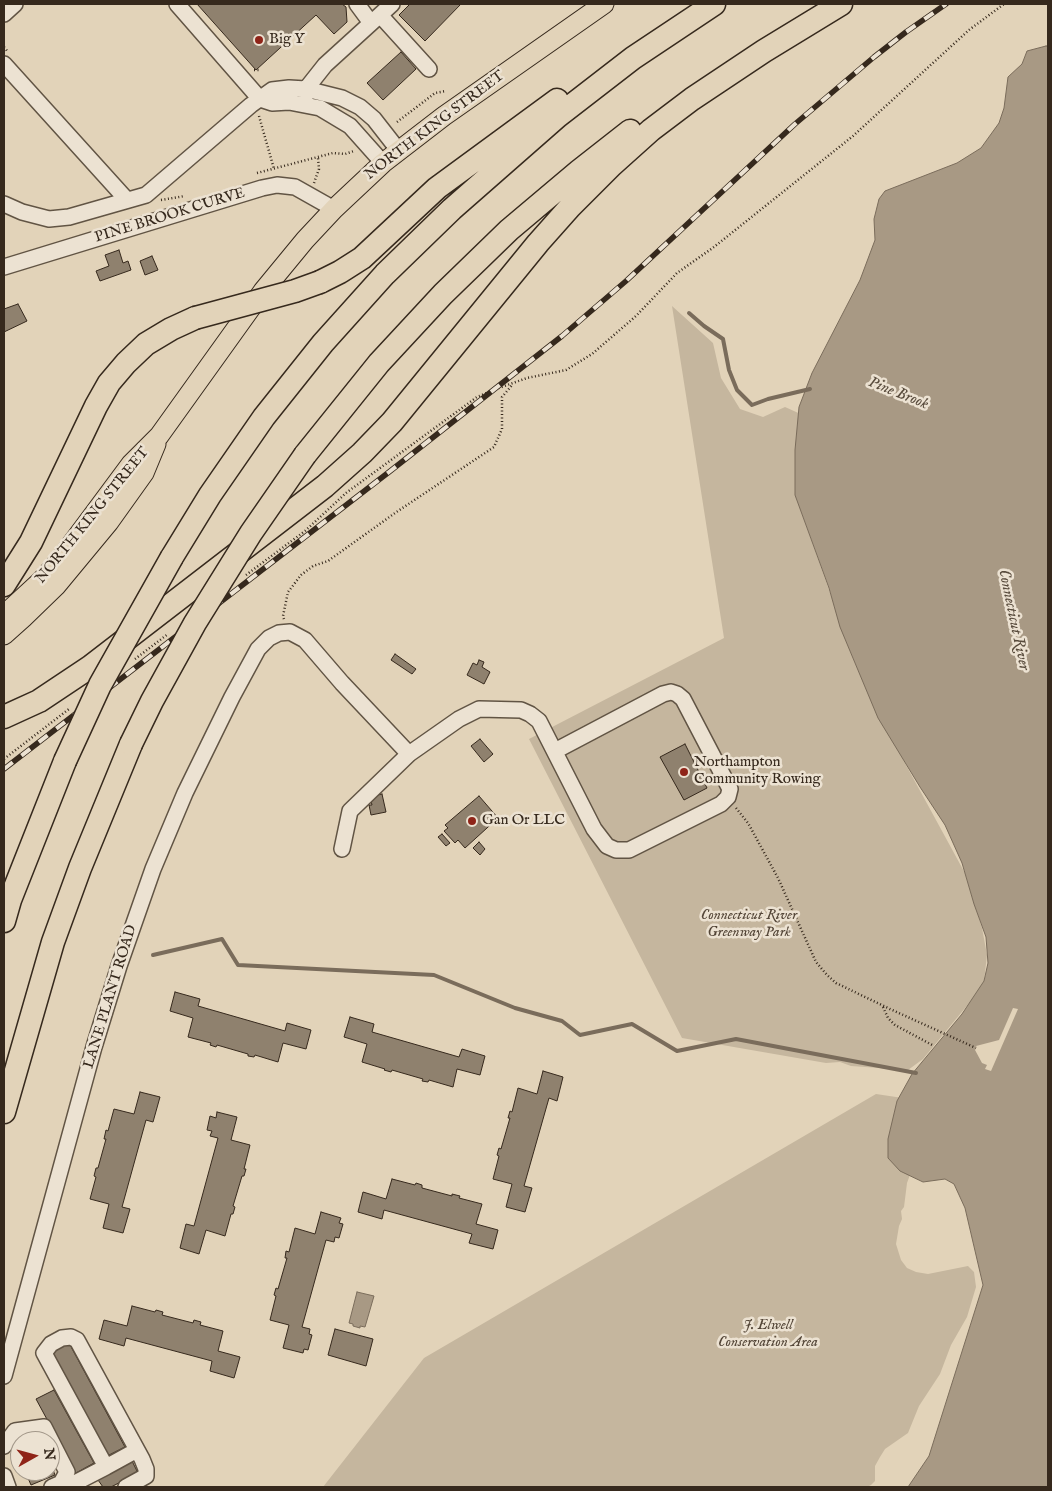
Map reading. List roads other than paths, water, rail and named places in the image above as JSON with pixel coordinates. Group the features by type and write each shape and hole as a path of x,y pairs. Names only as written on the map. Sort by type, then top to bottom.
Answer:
{"highway":[{"path":"4,585 31,542 96,406 109,384 126,362 146,344 171,328 195,318 295,291 340,272 362,258 437,188 530,119 583,84 714,4"},
{"path":"4,1112 53,942 80,868 131,744 194,623 251,533 305,455 354,393 410,328 476,260 537,206 613,144 683,92 758,42 826,4"},
{"path":"4,717 39,701 90,667 325,486 362,453 392,422 538,243 612,165 651,130 692,99 764,51 841,4"},
{"path":"4,922 10,900 66,761 100,685 172,557 210,495 264,417 323,343 372,288 452,209 521,147 595,86 672,31"}],"main road":[{"name":"NORTH KING STREET","path":"4,615 42,580 59,561 131,464 159,436 263,291 305,240 334,209 383,163 464,101 597,6"},
{"name":"NORTH KING STREET","path":"4,634 56,586 109,522 144,473 159,436"}],"street":[{"path":"4,14 15,4"},
{"path":"177,4 255,102"},
{"path":"357,4 428,68"},
{"path":"305,96 325,65 392,4"},
{"path":"7,59 127,200"},
{"path":"4,204 22,212 49,219 69,217 146,195 255,102 272,90 289,88 305,96 320,108 350,126 383,163"},
{"path":"305,96 342,98 360,107 374,120 399,151"},
{"name":"PINE BROOK CURVE","path":"4,267 265,182 295,187 334,209"},
{"name":"LANE PLANT ROAD","path":"4,1376 94,1047 119,966 153,869 185,793 258,649 269,638 279,633 290,632 305,640 342,683 409,754"},
{"path":"342,849 350,811 409,754 459,719 479,709 521,710 539,721 594,829 607,846 616,850 629,850 721,804 728,796 730,789 684,699 678,694 671,692 663,694 555,750"},
{"path":"106,1467 44,1353 51,1344 62,1338 71,1337 77,1340 146,1468 146,1476 126,1487"},
{"path":"4,1446 15,1431 44,1427 67,1472 66,1484 106,1467 137,1450"},
{"path":"4,1476 8,1487"}],"water":[{"name":"Connecticut River","path":"1048,46 1048,1487 908,1487 929,1456 983,1285 965,1208 954,1184 945,1179 923,1182 900,1171 888,1158 888,1139 897,1101 912,1074 962,1014 984,981 988,963 986,937 962,863 945,825 878,718 840,627 829,588 795,495 795,450 799,407 812,373 860,280 875,240 874,219 879,199 885,191 957,163 981,148 999,123 1004,108 1008,77 1022,64 1027,51"},
{"path":"357,1292 374,1296 365,1327 360,1326 360,1328 349,1323"}],"waterway":[{"name":"Pine Brook","path":"689,313 723,339 729,370 737,390 752,405 768,399 810,389"},
{"path":"153,955 222,939 238,965 434,975 515,1008 562,1021 580,1035 632,1024 677,1051 736,1039 916,1073"}],"railway":[{"path":"4,769 562,336 626,281 795,124 874,57 946,4"}],"place":[{"name":"Big Y","path":"259,40"},
{"name":"Northampton Community Rowing","path":"684,772"},
{"name":"Gan Or LLC","path":"472,821"}],"park label":[{"name":"Connecticut River Greenway Park","path":"749,924"},
{"name":"J. Elwell Conservation Area","path":"768,1334"}]}
